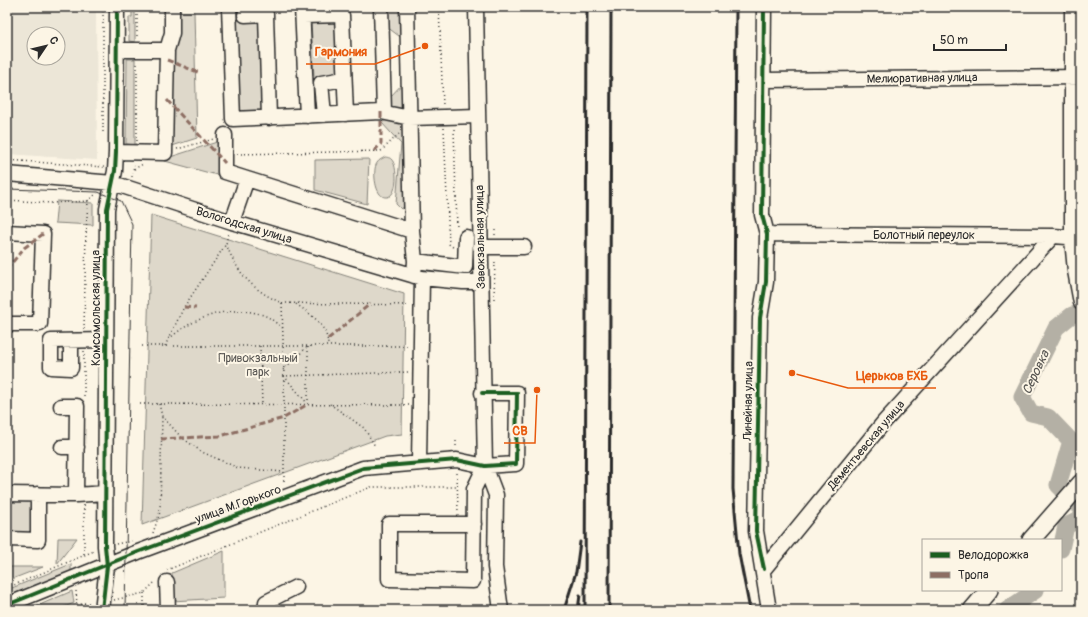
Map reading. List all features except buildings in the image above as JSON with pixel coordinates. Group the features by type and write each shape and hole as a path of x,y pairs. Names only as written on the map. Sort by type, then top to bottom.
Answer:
{"main road":[{"path":"1032,539 1078,486"},
{"path":"972,610 988,591"}],"street":[{"path":"116,152 165,153 167,50 172,33 172,7"},
{"path":"229,7 233,119 384,112 410,121 448,117 478,116"},
{"path":"381,7 384,112"},
{"path":"407,7 412,231 422,307 419,462"},
{"name":"Завокзальная улица","path":"476,7 482,393 485,466"},
{"name":"Линейная улица","path":"764,7 762,215 767,234 766,282 760,318 756,531 764,569 769,610"},
{"path":"1072,7 1077,76 1076,238 1080,300"},
{"path":"307,116 302,11 342,15 346,114"},
{"name":"Комсомольская улица","path":"102,610 107,566 105,546 105,493 107,209 113,183 116,152 117,50 125,13"},
{"path":"245,16 266,14 269,118"},
{"path":"117,50 167,50"},
{"name":"Мелиоративная улица","path":"763,80 1077,76"},
{"path":"324,115 321,83 344,79"},
{"path":"225,135 225,172 412,231"},
{"name":"Вологодская улица","path":"7,174 113,183 230,228 418,277 463,282 481,282"},
{"path":"230,228 246,179"},
{"path":"7,232 43,234 41,257 40,324 7,324"},
{"name":"Болотный переулок","path":"767,234 1053,236 1076,238"},
{"path":"415,261 465,267 461,235"},
{"name":"Дементьевская улица","path":"764,569 884,422 1053,236"},
{"path":"480,247 524,247"},
{"path":"77,342 106,340"},
{"name":"улица М.Горького","path":"7,605 107,566 138,552 363,468 419,462 462,460 485,466 516,464 517,393 482,393"},
{"path":"61,406 77,406 77,447 80,495"},
{"path":"62,447 77,447"},
{"path":"474,524 390,524 389,579 474,581 474,524 474,488 485,466"},
{"path":"485,466 496,495 495,567 501,610"},
{"path":"7,494 80,495 105,493"},
{"path":"7,539 38,540 38,494"},
{"path":"163,578 168,610"},
{"path":"265,610 266,602 296,587"}],"path":[{"path":"102,7 103,137"},
{"path":"439,7 448,117 461,235"},
{"path":"125,13 137,50 137,152 132,178"},
{"path":"448,117 449,244 458,250"},
{"path":"225,154 381,151 410,121"},
{"path":"165,153 225,135"},
{"path":"7,160 104,167 104,160"},
{"path":"7,200 52,202 88,201 98,192"},
{"path":"84,404 77,342 88,201"},
{"path":"164,346 184,307 226,244 230,228"},
{"path":"226,244 234,263 249,283 267,297 282,303 407,305 422,307"},
{"path":"282,303 284,482"},
{"path":"295,304 321,324 328,336 328,346"},
{"path":"167,341 181,328 201,318 223,312 249,312 268,317 283,328"},
{"path":"142,346 408,346 421,348"},
{"path":"260,346 262,404"},
{"path":"283,370 308,346"},
{"path":"308,346 308,404"},
{"path":"284,376 407,372 421,374"},
{"path":"284,376 308,404"},
{"path":"140,404 330,404 407,405 420,407"},
{"path":"153,533 160,512 162,416 159,404"},
{"path":"330,404 364,428 375,446"},
{"path":"162,416 181,437 202,452 238,468 284,472"},
{"path":"144,610 144,593 163,578 371,486 457,487"},
{"path":"80,495 84,555"},
{"path":"7,588 105,546 136,540"},
{"path":"66,610 84,603 88,610"}],"shaded area":[{"path":"7,7 96,7 97,160 7,154"}],"green space":[{"path":"132,7 135,7 135,42 129,41 129,17 132,17"},
{"path":"386,7 403,7 403,39 387,27"},
{"path":"175,12 194,12 197,138 172,146 171,68 177,37"},
{"path":"261,19 265,112 239,112 234,21"},
{"path":"336,19 340,74 314,76 311,21"},
{"path":"127,59 135,59 135,145 126,144"},
{"path":"404,82 405,110 389,108 390,97"},
{"path":"389,117 403,121 407,205 401,209 396,204 401,144 382,123"},
{"path":"220,141 217,175 161,160"},
{"path":"385,157 390,158 393,162 396,181 393,193 390,196 385,197 379,193 377,188 375,168 377,163"},
{"path":"369,159 367,204 315,190 315,160"},
{"path":"57,201 93,203 93,225 55,223"},
{"name":"Привокзальный парк","path":"151,215 404,294 402,434 385,436 142,525"},
{"path":"7,501 34,501 33,536 7,535"},
{"path":"77,538 57,564 58,539"},
{"path":"224,551 224,598 172,601 172,573"},
{"path":"71,564 71,571 7,598 7,590"},
{"path":"7,567 43,567 7,581"},
{"path":"72,591 74,603 57,610 28,610"}],"waterway":[{"name":"Серовка","path":"1081,313 1072,315 1056,328 1022,397 1031,413 1048,417 1071,441 1058,485 1081,508"},
{"name":"Серовка","path":"1062,544 1066,526 1081,519"},
{"name":"Серовка","path":"1007,610 1035,591"}],"tram line":[{"path":"7,189 98,192 121,201 132,224 125,610"}],"railway":[{"path":"585,610 587,7"},
{"path":"609,610 611,7"},
{"path":"736,7 733,489 739,554 750,610"},
{"path":"564,610 576,572 580,542"},
{"path":"578,610 580,595"}],"marked path":[{"path":"167,60 200,73"},
{"path":"167,100 225,163"},
{"path":"374,151 381,144 381,112"},
{"path":"7,269 24,248 43,234"},
{"path":"328,339 370,304"},
{"path":"184,307 196,308"},
{"path":"161,439 220,436 284,418 308,404"}],"cycle path":[{"path":"102,610 107,566 105,546 107,209 115,171 116,152 117,7"},
{"path":"764,7 762,215 767,234 766,282 760,318 756,531 764,569"},
{"path":"7,605 138,552 363,468 457,460 485,466 516,464 517,393 482,393"}],"place":[{"name":"Гармония","path":"425,46"},
{"name":"Церьков ЕХБ","path":"792,373"},
{"name":"СВ","path":"537,390"}]}
